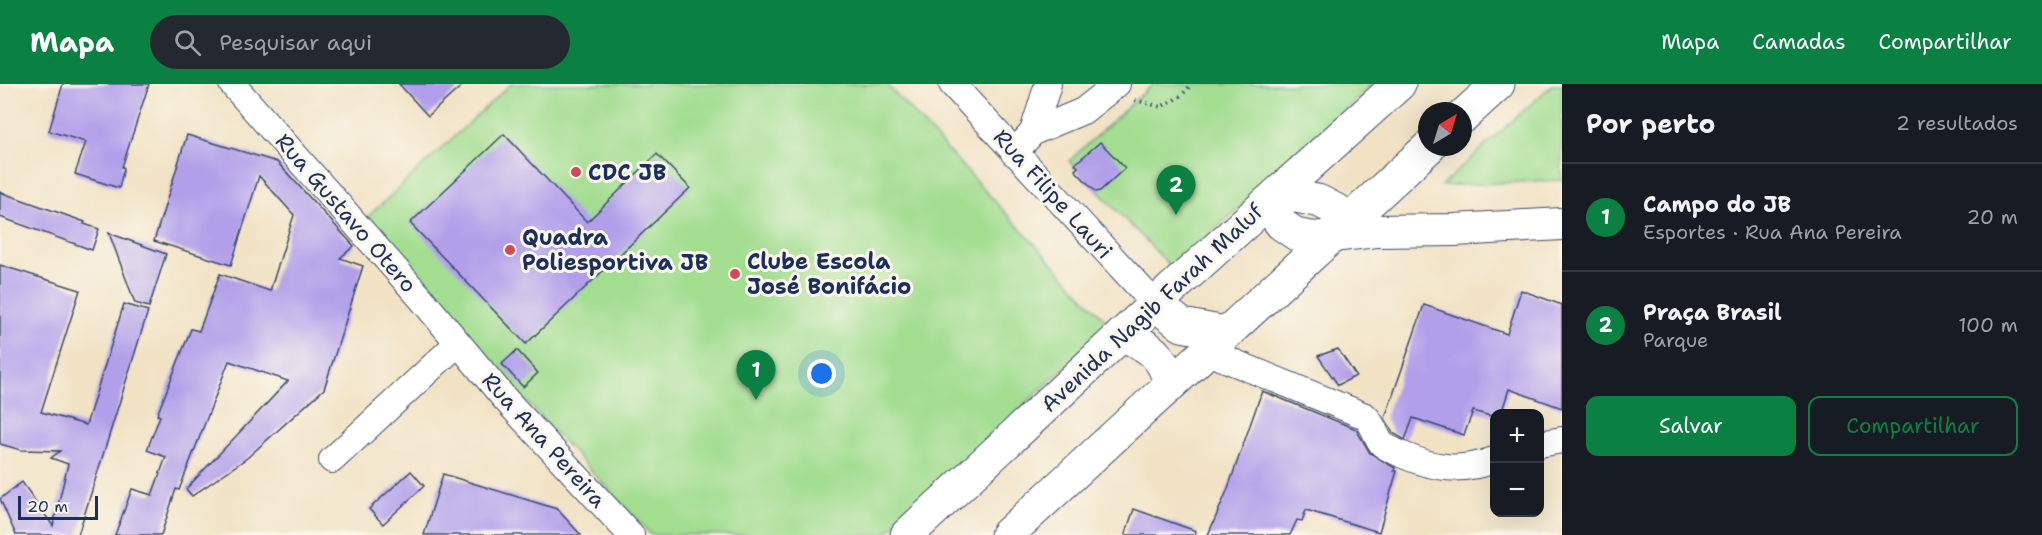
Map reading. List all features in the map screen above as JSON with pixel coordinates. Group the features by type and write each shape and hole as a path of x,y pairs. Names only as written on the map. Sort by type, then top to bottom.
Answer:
{"main road":[{"name":"Avenida Nagib Farah Maluf","path":"908,535 1155,304 1399,84"},
{"path":"1472,108 1498,84"},
{"path":"1007,535 1215,342 1353,228 1421,156"},
{"path":"1155,304 1182,325 1215,342"},
{"path":"1122,335 1155,352 1166,367 1170,384"}],"street":[{"name":"Rua Gustavo Otero","path":"232,84 458,344"},
{"name":"Rua Filipe Lauri","path":"952,84 1155,304"},
{"path":"1014,153 1033,132 1048,84"},
{"path":"1033,132 1083,111 1115,86"},
{"path":"1272,198 1281,224 1297,235 1314,238 1353,228 1454,231 1562,224"},
{"path":"1215,342 1365,416 1372,422 1382,443 1426,465 1448,469 1475,467 1490,461"},
{"path":"332,460 458,344"},
{"name":"Rua Ana Pereira","path":"458,344 505,399 631,535"},
{"path":"1544,443 1562,440"}],"path":[{"path":"1115,86 1140,103 1161,107 1181,96 1192,84"}],"green space":[{"name":"Clube Escola José Bonifácio","path":"511,84 886,84 1110,325 884,535 651,535 360,224"},
{"path":"1153,84 1373,84 1173,269 1069,161"},
{"path":"1553,84 1562,84 1562,180 1441,186"}],"building":[{"path":"63,84 149,84 122,167 124,168 119,188 75,174 86,142 49,131"},
{"path":"399,84 464,84 428,116"},
{"name":"Quadra Poliesportiva JB","path":"504,134 587,222 657,154 690,188 526,344 410,223"},
{"path":"187,135 277,162 354,246 340,258 363,266 324,389 247,458 192,496 186,489 288,381 229,361 179,490 176,489 161,535 115,535 132,489 152,495 166,457 147,450 160,416 157,415 191,329 199,331 220,274 270,291 294,215 259,176 231,265 154,241"},
{"path":"1100,142 1125,168 1096,192 1075,170 1078,167 1075,164"},
{"path":"0,192 99,229 92,250 0,217"},
{"path":"109,233 166,254 149,307 135,303"},
{"path":"0,265 80,290 41,412 86,425 124,304 148,311 78,535 16,535 0,499 22,482 53,526 68,464 51,458 60,451 21,450 0,444"},
{"path":"1521,290 1562,305 1562,408 1509,389 1503,409 1490,409 1490,416 1473,411 1464,435 1413,418 1405,440 1393,433 1385,418 1424,305 1507,334"},
{"path":"1338,349 1356,376 1338,385 1318,356"},
{"path":"517,350 538,373 523,387 502,364"},
{"path":"1262,391 1356,429 1370,453 1395,468 1394,471 1397,471 1379,532 1306,510 1302,521 1297,520 1290,535 1208,535 1227,491"},
{"path":"411,471 424,486 383,524 369,509"},
{"path":"443,474 557,509 581,535 424,535"},
{"path":"1134,509 1196,531 1195,535 1125,535"}],"place":[{"name":"CDC JB","path":"576,172"},
{"name":"Praça Brasil","path":"1176,215"},
{"name":"Quadra Poliesportiva JB","path":"510,250"},
{"name":"Clube Escola José Bonifácio","path":"735,274"},
{"name":"Campo do JB","path":"756,400"}]}
